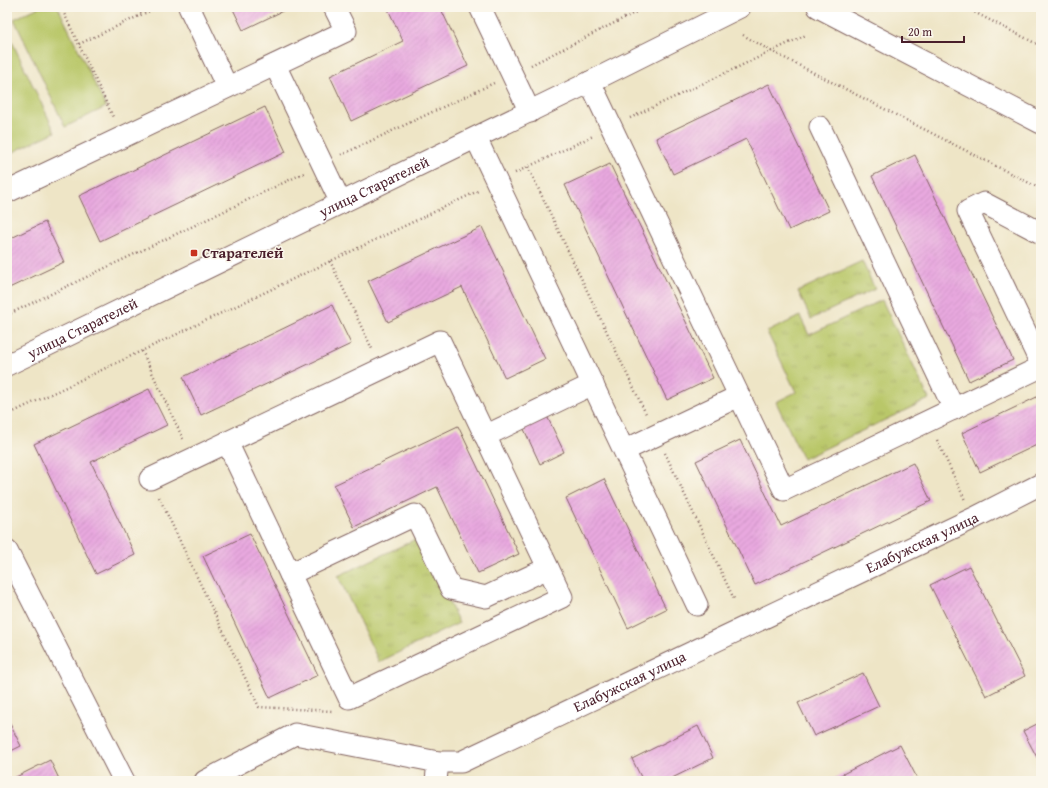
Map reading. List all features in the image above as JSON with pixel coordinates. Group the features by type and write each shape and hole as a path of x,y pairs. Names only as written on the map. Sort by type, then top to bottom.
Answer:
{"street":[{"path":"189,7 228,87"},
{"path":"7,192 346,31 334,7"},
{"path":"480,7 530,112"},
{"name":"улица Старателей","path":"7,365 530,112 740,7"},
{"path":"818,7 1041,123"},
{"path":"275,65 341,203"},
{"path":"590,82 784,490 1041,366 968,210 984,203 1041,233"},
{"path":"820,128 954,409"},
{"path":"476,138 698,605"},
{"path":"150,479 193,459 227,442 381,368 440,341 562,597 349,698 227,442"},
{"path":"485,436 593,384"},
{"path":"625,450 739,396"},
{"name":"Елабужская улица","path":"205,781 295,734 437,772 461,762 974,518 1041,484"},
{"path":"290,574 415,515 451,590 486,597 548,568"},
{"path":"7,551 124,781"}],"path":[{"path":"61,7 123,137"},
{"path":"130,7 143,14"},
{"path":"79,44 158,7"},
{"path":"964,7 1041,46"},
{"path":"743,35 771,51 1041,188"},
{"path":"7,415 806,35"},
{"path":"528,167 734,599"},
{"path":"330,261 381,368"},
{"path":"142,351 193,459"},
{"path":"928,421 974,518"},
{"path":"150,479 259,707 340,711 349,698"}],"green space":[{"path":"39,7 58,7 106,107 65,127 14,19"},
{"path":"7,31 55,132 7,155"},
{"path":"862,261 875,289 811,319 798,291"},
{"path":"882,300 929,399 803,459 776,402 796,392 767,332 800,316 809,335"},
{"path":"418,538 459,623 379,662 338,576"}],"building":[{"path":"232,7 291,7 243,30"},
{"path":"387,7 440,7 468,66 351,121 330,76 403,41"},
{"path":"769,84 829,211 789,230 746,139 673,174 656,138"},
{"path":"265,107 286,152 100,241 79,196"},
{"path":"915,155 1013,360 969,381 872,176"},
{"path":"610,164 713,378 667,400 565,185"},
{"path":"45,222 64,262 7,289 7,240"},
{"path":"482,227 545,359 505,378 462,287 388,322 368,281"},
{"path":"332,305 351,344 201,415 183,377"},
{"path":"149,389 167,425 91,462 135,555 96,574 34,444"},
{"path":"1041,395 1041,443 980,472 962,433"},
{"path":"547,416 564,452 540,464 523,427"},
{"path":"458,426 519,554 478,573 437,487 354,527 334,485"},
{"path":"740,440 781,526 913,463 931,501 755,585 696,461"},
{"path":"604,479 666,609 628,628 566,498"},
{"path":"250,534 318,675 270,698 203,556"},
{"path":"969,566 1025,676 986,696 930,585"},
{"path":"863,673 879,706 814,736 798,703"},
{"path":"7,718 21,746 7,753"},
{"path":"1041,722 1041,765 1023,731"},
{"path":"698,726 713,758 666,781 643,781 632,759"},
{"path":"900,745 917,778 911,781 834,781 833,779"},
{"path":"50,760 60,781 8,781"}],"place":[{"name":"Старателей","path":"194,253"}]}
